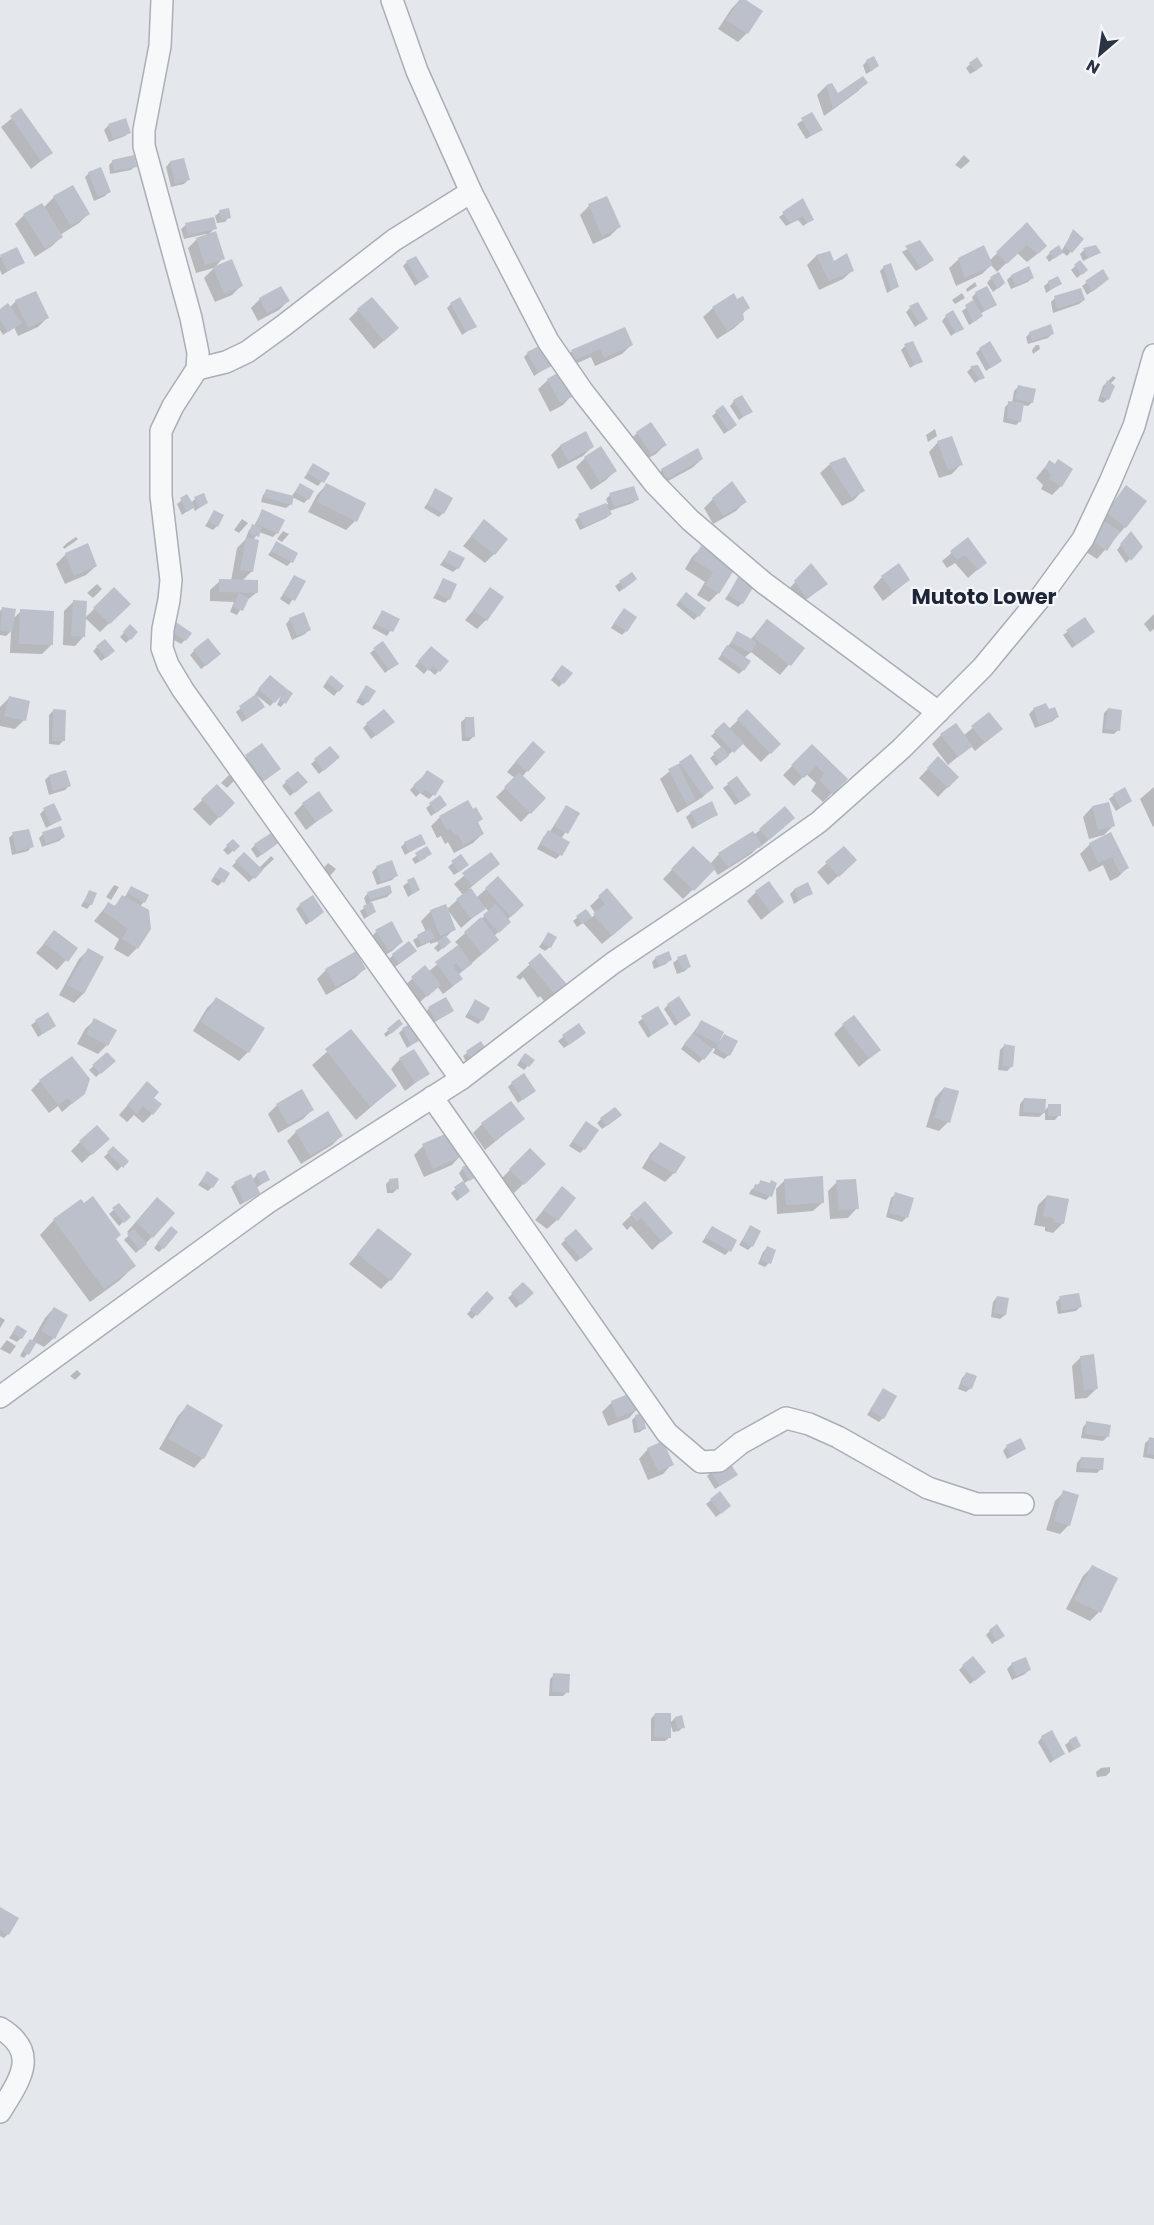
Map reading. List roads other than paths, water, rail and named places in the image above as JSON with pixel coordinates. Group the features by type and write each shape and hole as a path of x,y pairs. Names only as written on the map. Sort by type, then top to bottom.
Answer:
{"street":[{"path":"162,0 162,31 144,130 144,146 198,353 197,369 173,406 161,431 161,496 171,580 162,648 183,690 460,1079"},
{"path":"392,0 417,71 471,192 548,341 583,392 672,503 764,583 938,712"},
{"path":"197,369 226,362 247,352 394,240 471,192"},
{"path":"0,1398 267,1203 460,1079 613,963 819,822 901,749 983,667 1040,598 1083,539 1134,426 1154,355"},
{"path":"432,1097 667,1433 701,1462 719,1461 741,1443 786,1418 809,1424 838,1437 928,1488 977,1504 1023,1504"},
{"path":"0,2028 12,2036 25,2057 21,2077 0,2112"}],"district":[{"name":"Mutoto Lower","path":"984,597"}]}
